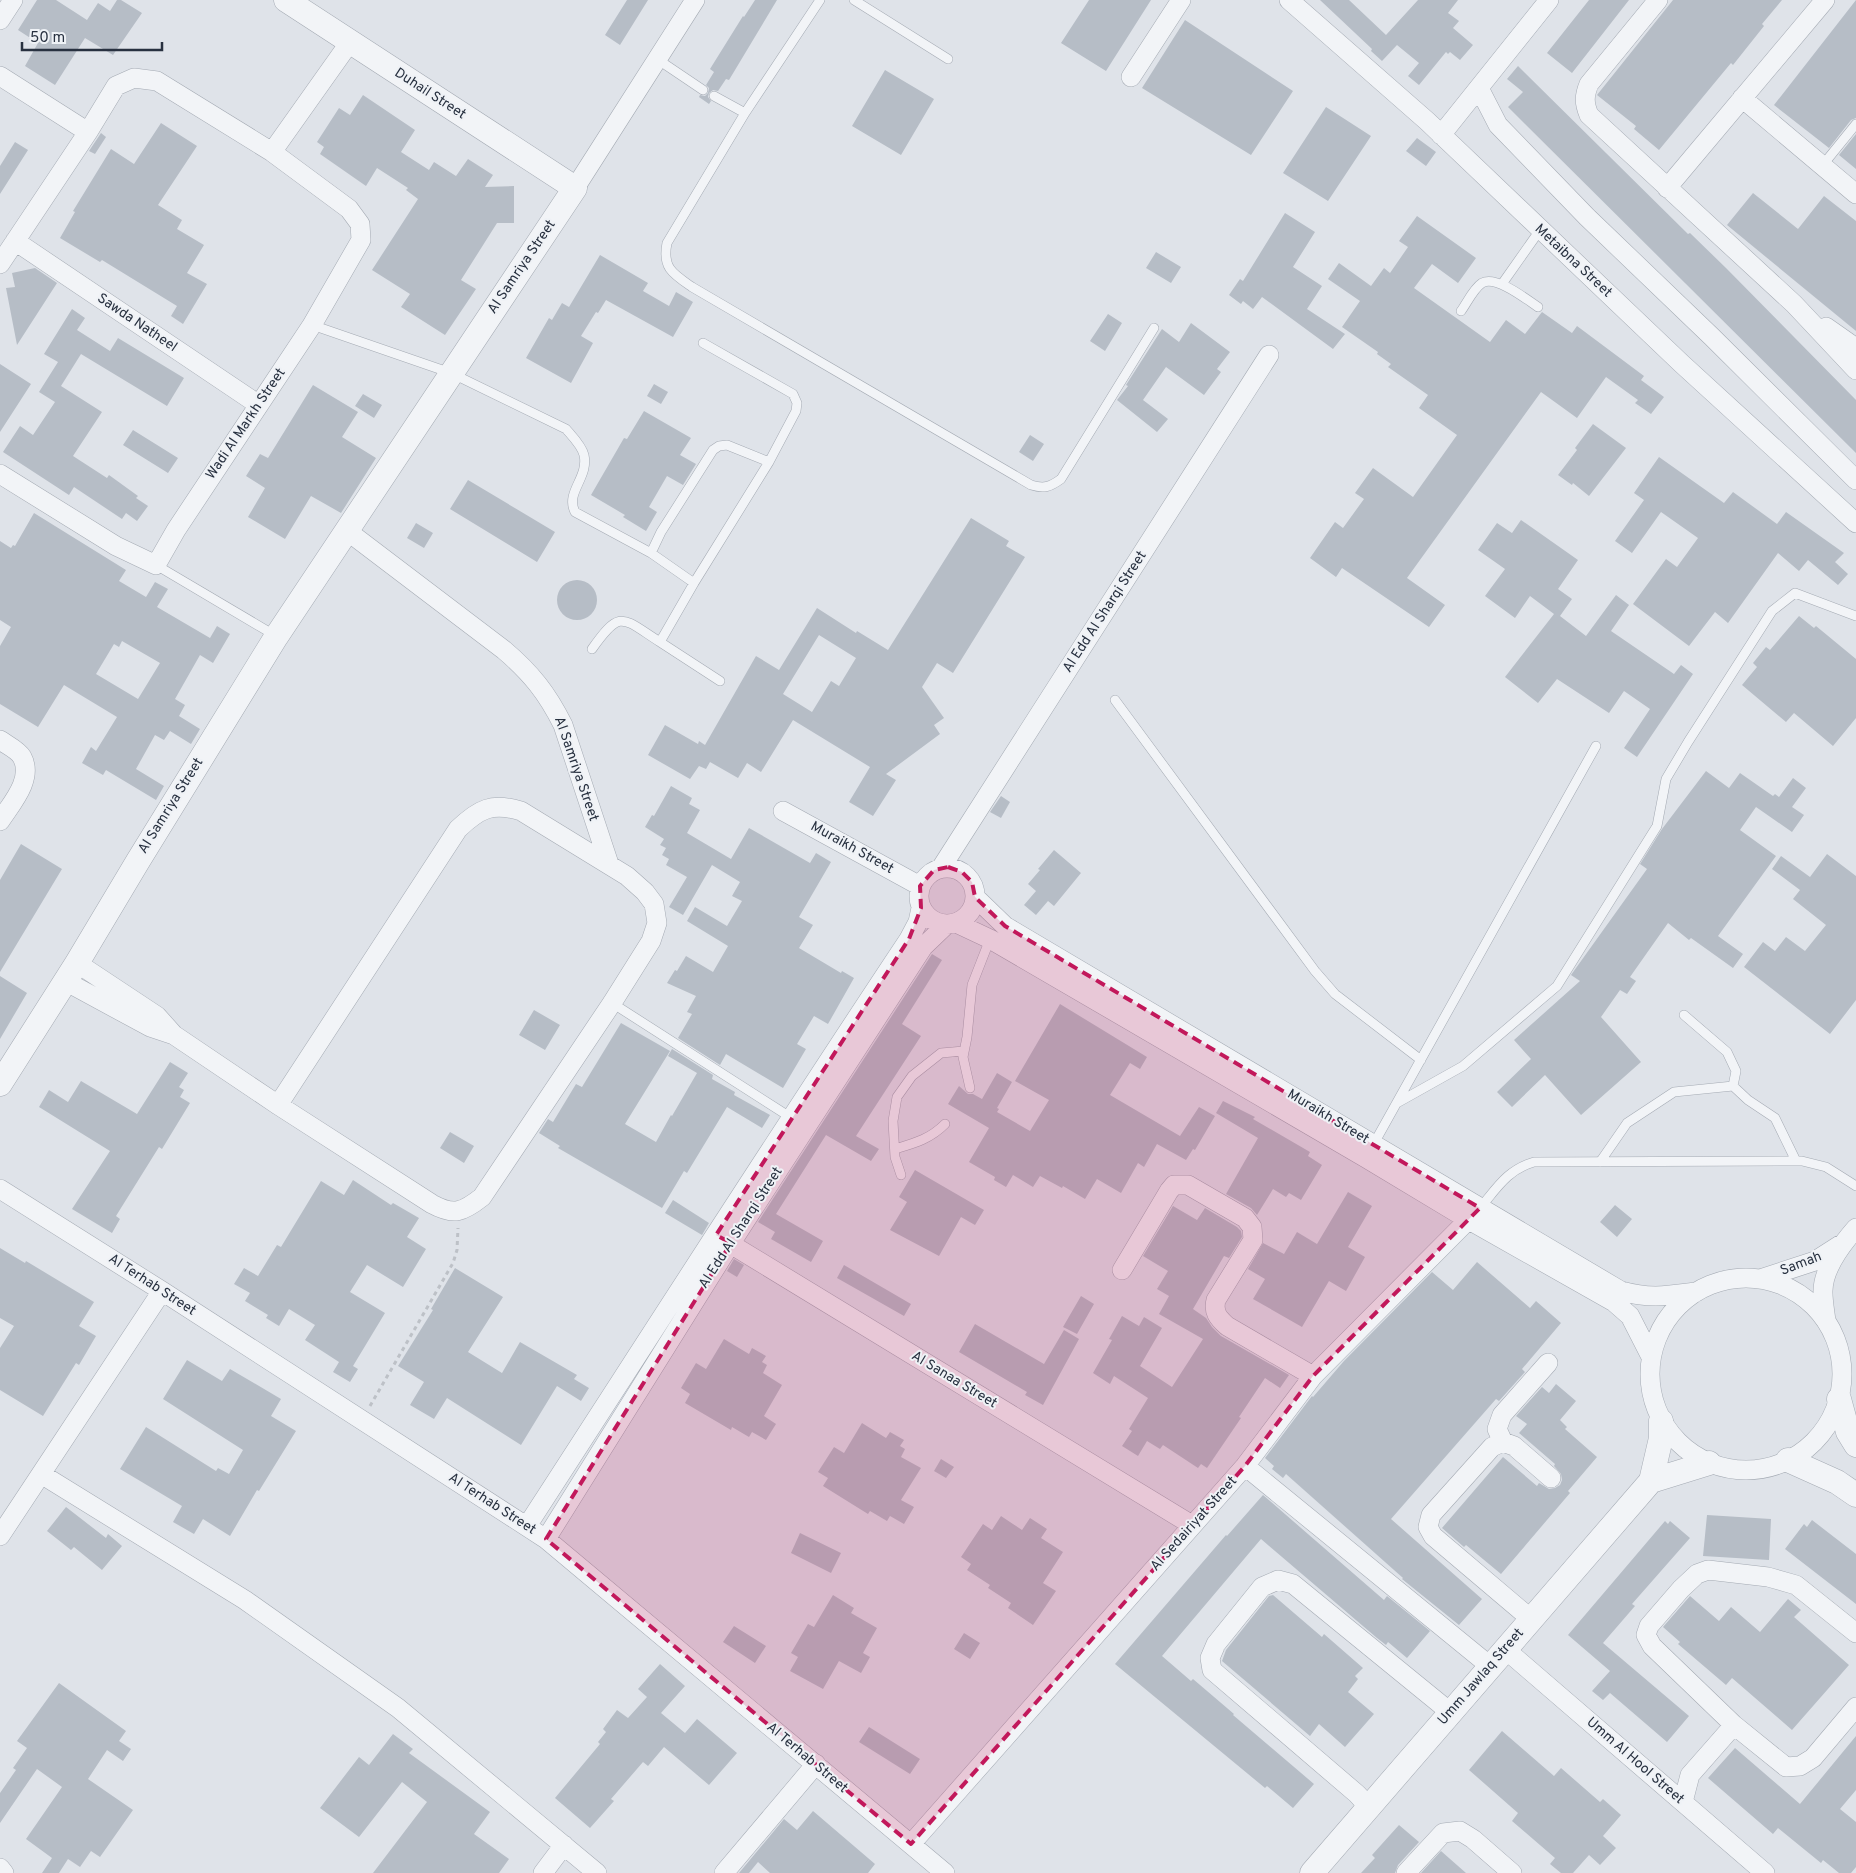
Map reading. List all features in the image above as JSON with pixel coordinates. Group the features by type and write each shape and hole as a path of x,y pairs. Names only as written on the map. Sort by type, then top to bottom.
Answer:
{"street":[{"path":"0,20 13,0"},
{"name":"Duhail Street","path":"286,0 575,188"},
{"name":"Al Samriya Street","path":"0,1084 71,972 276,636 575,188 695,0"},
{"path":"1131,77 1182,0"},
{"name":"Metaibna Street","path":"1289,0 1441,135 1682,364 1856,523"},
{"path":"1441,135 1549,0"},
{"path":"1658,0 1589,84 1584,104 1589,115 1794,304 1856,370"},
{"path":"1667,188 1825,0"},
{"path":"272,152 350,42"},
{"path":"0,76 88,132"},
{"name":"Wadi Al Markh Street","path":"0,264 88,132 116,86 134,78 157,81 272,152 349,209 360,224 361,240 312,325 176,530 156,565"},
{"path":"1479,88 1498,125 1587,217 1712,337 1856,480"},
{"path":"1742,98 1856,194"},
{"name":"Sawda Natheel","path":"15,241 259,405"},
{"path":"1794,304 1856,348"},
{"name":"Al Edd Al Sharqi Street","path":"941,868 1269,355"},
{"path":"0,474 116,546 156,565"},
{"name":"Al Samriya Street","path":"346,530 504,650 522,665 538,684 552,704 563,725 609,864"},
{"path":"0,740 22,757 25,769 24,782 18,795 0,821"},
{"path":"71,972 150,1027 174,1035 278,1106 432,1204 444,1211 457,1212 470,1207 482,1197 612,1003 651,941 657,923 654,904 645,892 628,876 520,811 506,806 489,808 474,814 458,829 278,1106"},
{"name":"Muraikh Street","path":"783,811 920,886"},
{"path":"948,867 962,872 972,882 975,897 971,910 962,920 951,923 934,921 921,908 918,897 920,886 928,874 941,868 948,867"},
{"name":"Muraikh Street","path":"975,897 993,917 1005,926 1614,1302 1630,1316 1651,1357"},
{"name":"Al Edd Al Sharqi Street","path":"546,1539 723,1239 790,1117 909,939 918,922 921,908"},
{"name":"Al Edd Al Sharqi Street","path":"527,1526 923,947 951,923"},
{"name":"Muraikh Street","path":"951,923 990,939 1370,1151"},
{"path":"1122,1270 1169,1191 1174,1186 1188,1185 1245,1218 1252,1227 1253,1240 1216,1300 1214,1307 1216,1315 1227,1326 1313,1376"},
{"name":"Al Terhab Street","path":"0,1188 546,1539 945,1873"},
{"name":"Muraikh Street","path":"1474,1214 1621,1291 1640,1296 1661,1297 1696,1292"},
{"name":"Al Sedairiyat Street","path":"911,1844 1245,1466 1313,1376 1474,1214"},
{"name":"Samah","path":"1826,1321 1822,1292 1828,1271 1841,1245 1856,1228"},
{"name":"Al Sanaa Street","path":"723,1239 1192,1525"},
{"name":"Samah","path":"1759,1279 1815,1261 1841,1245"},
{"path":"1759,1279 1790,1288 1804,1297 1826,1321 1836,1343 1842,1367 1842,1383 1839,1399 1833,1414 1820,1435 1802,1452 1773,1466 1749,1470 1724,1468 1694,1456 1681,1446 1661,1421 1654,1406 1651,1390 1649,1374 1651,1357 1655,1342 1672,1313 1696,1292 1726,1280 1759,1279"},
{"path":"0,1536 162,1291"},
{"path":"1503,1442 1497,1429 1502,1415 1548,1363"},
{"path":"1839,1399 1848,1432 1856,1445"},
{"name":"Umm Jawlaq Street","path":"1312,1873 1651,1481 1661,1438 1661,1421"},
{"path":"1531,1619 1433,1536 1428,1528 1431,1516 1492,1447 1503,1442 1514,1446 1552,1478"},
{"path":"1788,1460 1837,1482 1856,1495"},
{"path":"1651,1481 1709,1463"},
{"name":"Umm Al Hool Street","path":"1245,1466 1683,1802 1745,1866 1765,1873"},
{"path":"41,1474 245,1600 398,1708 597,1873"},
{"path":"1856,1633 1796,1585 1768,1577 1708,1570 1697,1574 1681,1589 1649,1626 1646,1635 1652,1646 1734,1724 1786,1767 1800,1766 1813,1758 1856,1707"},
{"path":"1368,1806 1357,1794 1212,1670 1210,1658 1216,1644 1262,1587 1278,1580 1293,1584 1450,1712"},
{"path":"1683,1802 1690,1775 1734,1724"},
{"path":"724,1873 816,1764"},
{"path":"1406,1873 1444,1833 1460,1831 1473,1839 1512,1873"},
{"path":"543,1873 564,1845"},
{"path":"0,1868 4,1873"}],"lane":[{"path":"820,0 745,113 667,242 665,254 671,272 692,287 1031,485 1040,488 1051,487 1060,479 1154,328"},
{"path":"854,0 948,59"},
{"path":"657,59 703,90"},
{"path":"714,96 745,113"},
{"path":"1822,166 1856,124"},
{"path":"1502,284 1540,230"},
{"path":"1461,311 1478,287 1484,282 1490,281 1502,284 1538,307"},
{"path":"312,325 451,373 566,429 576,441 584,456 583,476 572,497 572,505 575,512 651,553 694,583"},
{"path":"660,642 769,462 796,411 798,403 793,394 703,343"},
{"path":"651,553 661,532 712,450 719,446 727,445 769,462"},
{"path":"156,565 276,636"},
{"path":"1397,1103 1463,1066 1557,986 1657,826 1666,779 1772,611 1795,593 1856,616"},
{"path":"592,649 607,627 617,620 626,621 720,681"},
{"path":"1115,700 1315,971 1335,994 1420,1060"},
{"path":"1370,1151 1596,746"},
{"path":"970,1088 963,1057 972,985 990,939"},
{"path":"612,1003 790,1117"},
{"path":"1684,1015 1727,1052 1736,1071 1733,1086"},
{"path":"902,1175 895,1157 893,1121 897,1097 912,1076 941,1053 964,1051"},
{"path":"1600,1162 1627,1123 1674,1092 1733,1086 1775,1118 1796,1161"},
{"path":"895,1149 934,1135 945,1124"},
{"path":"1474,1214 1509,1174 1521,1166 1534,1162 1796,1161 1826,1167 1856,1186"}],"path":[{"path":"362,1420 453,1263 458,1250 457,1212"}],"highlighted area":[{"path":"948,867 962,872 972,882 975,897 1005,926 1480,1208 1313,1376 1245,1466 911,1844 546,1539 731,1243 716,1235 909,939 921,908 920,886 934,870"}],"building":[{"path":"37,0 56,0 87,20 98,3 110,11 117,0 121,0 142,13 113,55 85,38 55,85 25,66 38,43 18,30"},
{"path":"627,0 648,0 620,45 605,35"},
{"path":"755,0 777,0 729,80 726,79 718,91 713,90 709,93 708,97 711,101 709,104 699,97 700,95 705,96 708,93 709,88 706,85 714,72 710,69"},
{"path":"1089,0 1151,0 1106,71 1061,43"},
{"path":"1320,0 1349,0 1386,35 1418,0 1458,0 1448,13 1459,21 1453,28 1473,45 1460,60 1450,52 1448,54 1446,52 1419,85 1408,76 1419,63 1397,45 1382,61 1371,51 1372,49"},
{"path":"1589,0 1629,0 1572,73 1547,53"},
{"path":"1673,0 1782,0 1762,24 1764,26 1733,65 1731,63 1659,150 1634,129 1636,126 1597,95"},
{"path":"1856,0 1856,118 1851,120 1829,148 1774,105"},
{"path":"1185,20 1293,91 1251,155 1142,88"},
{"path":"1518,66 1688,234 1690,233 1726,268 1856,400 1856,453 1508,107 1523,92 1507,79"},
{"path":"885,70 934,99 901,155 852,126"},
{"path":"363,95 415,130 401,152 429,170 434,162 456,176 468,159 493,175 485,187 514,186 514,223 497,223 461,280 476,289 445,335 401,307 410,294 372,270 418,199 406,190 408,188 377,168 366,186 320,154 324,147 317,142 339,108 350,115"},
{"path":"1326,107 1371,136 1328,201 1283,173"},
{"path":"161,123 197,146 158,205 182,220 177,229 204,245 187,273 207,284 183,324 171,316 177,306 102,260 100,262 60,238 75,212 73,211 111,149 134,164"},
{"path":"101,133 106,137 95,154 89,151"},
{"path":"1856,134 1856,169 1839,155"},
{"path":"1417,138 1436,152 1426,166 1406,151"},
{"path":"15,142 28,150 0,194 0,166"},
{"path":"1753,193 1798,229 1824,196 1856,221 1856,331 1727,225"},
{"path":"1285,213 1315,232 1293,267 1322,286 1307,309 1345,334 1333,349 1262,297 1253,309 1243,301 1241,304 1229,295 1240,279 1243,281"},
{"path":"1417,216 1476,258 1458,283 1432,264 1414,288 1490,342 1506,320 1525,334 1542,312 1572,333 1577,326 1644,376 1641,380 1664,397 1651,414 1635,403 1638,400 1606,377 1577,418 1541,392 1407,578 1445,605 1429,627 1342,568 1336,577 1310,558 1335,522 1343,528 1364,499 1355,493 1373,468 1413,497 1457,435 1419,408 1428,395 1388,367 1391,364 1377,354 1378,352 1342,327 1360,301 1328,279 1339,263 1371,286 1384,268 1390,273 1408,247 1399,241"},
{"path":"1156,252 1181,267 1171,283 1146,268"},
{"path":"600,255 648,283 643,291 669,306 676,292 693,302 673,337 606,300 581,336 593,343 571,383 526,358 549,318 552,320 562,303 569,307"},
{"path":"35,268 57,283 17,345 6,288 15,287 12,273"},
{"path":"72,309 85,318 77,330 110,351 118,338 184,378 167,406 81,354 61,386 102,412 73,456 107,478 109,475 138,496 136,498 148,506 137,521 126,513 122,519 74,487 69,495 3,452 20,426 33,435 55,402 39,392 58,362 44,354"},
{"path":"1108,314 1122,323 1105,351 1090,341"},
{"path":"1191,323 1230,352 1217,369 1221,372 1204,395 1166,367 1143,400 1168,419 1157,432 1117,400 1128,386 1126,385 1162,329 1179,342"},
{"path":"0,364 31,384 0,432"},
{"path":"654,384 668,392 661,404 647,396"},
{"path":"313,385 358,412 342,437 376,458 341,513 311,496 285,539 248,517 265,488 246,476 260,454 268,458"},
{"path":"363,394 382,405 374,418 355,406"},
{"path":"644,411 691,438 680,455 696,464 683,485 667,476 649,507 657,512 646,531 623,517 625,515 591,495 624,438 627,439"},
{"path":"1593,424 1626,448 1589,496 1573,483 1572,485 1558,475 1577,450 1575,448"},
{"path":"133,430 178,458 168,473 123,445"},
{"path":"1030,435 1044,444 1033,461 1019,452"},
{"path":"1659,457 1724,503 1733,492 1777,524 1786,512 1844,553 1835,562 1848,574 1838,585 1808,560 1799,571 1778,553 1728,623 1715,612 1689,646 1633,604 1666,559 1677,567 1698,538 1661,512 1632,553 1615,541 1644,500 1634,493"},
{"path":"468,480 555,532 537,562 450,509"},
{"path":"34,513 126,570 119,581 146,597 155,582 168,589 157,607 210,638 217,626 230,634 213,663 200,655 175,699 185,705 179,716 200,729 191,744 170,731 164,740 155,735 136,769 164,786 156,800 106,770 103,775 82,763 91,747 96,751 117,717 64,685 38,727 0,704 0,646 11,627 0,620 0,541 11,548 13,545 15,546","holes":["122,641 160,663 138,699 96,674 114,644 119,647"]},
{"path":"971,518 1009,541 1006,546 1025,557 953,673 937,663 922,687 944,718 934,725 940,734 886,774 896,780 873,816 849,802 870,767 793,720 761,772 747,763 738,778 710,762 706,769 699,766 690,779 648,755 665,725 698,744 699,741 705,745 756,656 779,670 817,608 856,633 857,631 888,650","holes":["819,635 856,658 839,686 831,681 812,712 783,694"]},
{"path":"1521,520 1578,560 1558,589 1572,599 1560,616 1586,636 1616,595 1629,605 1611,631 1674,674 1681,665 1693,674 1637,757 1624,748 1650,709 1624,691 1609,713 1557,679 1538,703 1505,677 1554,614 1530,596 1515,618 1485,596 1505,569 1478,550 1497,523 1512,533"},
{"path":"416,523 433,533 424,548 407,538"},
{"path":"573,580 581,580 588,583 594,589 597,600 594,611 588,617 581,620 573,620 566,617 560,611 557,604 557,596 560,589 566,583"},
{"path":"1799,616 1814,628 1816,626 1856,659 1856,718 1833,746 1794,713 1786,722 1742,685 1757,667 1753,663 1766,647 1770,650"},
{"path":"1706,771 1729,788 1740,773 1773,796 1775,794 1779,797 1793,778 1806,788 1792,807 1804,815 1792,832 1756,807 1740,830 1776,856 1718,936 1743,954 1733,968 1691,938 1689,940 1668,923 1630,977 1636,981 1627,994 1620,990 1601,1017 1641,1062 1581,1115 1545,1075 1512,1107 1497,1092 1531,1059 1514,1040 1580,981 1571,975 1647,869 1640,864 1662,829"},
{"path":"671,786 692,798 689,804 700,810 687,833 731,859 749,828 810,863 816,853 831,862 799,917 813,925 799,948 841,973 842,971 854,978 828,1024 814,1016 797,1044 806,1049 783,1088 726,1054 720,1065 678,1038 692,1014 687,1012 696,996 667,983 686,956 713,972 728,946 687,921 695,907 727,926 742,901 732,896 740,882 712,865 683,915 669,907 687,877 666,865 669,859 662,855 666,848 660,845 664,839 645,827 652,815 654,816"},
{"path":"1001,796 1010,802 1001,818 990,812"},
{"path":"21,844 62,869 0,972 0,880"},
{"path":"1054,850 1081,873 1054,906 1048,901 1036,915 1024,905 1036,891 1028,884"},
{"path":"1827,854 1856,876 1856,1000 1830,1034 1744,967 1763,942 1775,951 1786,937 1805,951 1826,925 1793,899 1800,890 1772,869 1781,856 1810,877"},
{"path":"932,954 942,960 902,1024 921,1036 856,1136 879,1149 871,1161 826,1135 776,1214 823,1241 811,1262 771,1239 775,1232 758,1222"},
{"path":"0,976 27,993 0,1039"},
{"path":"1060,1004 1147,1057 1140,1069 1130,1063 1110,1095 1180,1136 1199,1107 1215,1116 1195,1150 1193,1149 1186,1160 1157,1144 1144,1167 1138,1163 1121,1193 1097,1179 1085,1199 1063,1186 1062,1188 1040,1176 1033,1187 1013,1175 1006,1187 994,1180 995,1177 969,1162 989,1128 948,1104 959,1086 968,1094 973,1094 982,1099 997,1073 1012,1082 997,1108 999,1109 997,1112 1030,1131 1049,1100 1015,1081"},
{"path":"534,1010 560,1025 545,1050 519,1035"},
{"path":"621,1023 670,1051 625,1124 656,1142 697,1073 668,1056 672,1049 713,1075 712,1079 735,1092 734,1095 770,1115 762,1128 727,1107 687,1173 684,1171 662,1208 558,1148 560,1146 539,1133 548,1119 553,1122 576,1084 582,1087"},
{"path":"170,1062 188,1073 179,1087 184,1090 180,1097 190,1103 162,1149 159,1147 116,1216 120,1219 112,1233 72,1209 110,1151 39,1107 49,1090 68,1102 81,1081 137,1114"},
{"path":"1223,1101 1255,1117 1253,1119 1310,1152 1308,1156 1322,1165 1301,1200 1289,1193 1286,1197 1273,1189 1257,1215 1251,1208 1226,1194 1258,1138 1216,1113"},
{"path":"450,1132 474,1146 464,1163 440,1148"},
{"path":"915,1170 984,1210 975,1225 961,1217 939,1256 890,1230 907,1202 899,1197"},
{"path":"353,1180 391,1205 393,1203 419,1218 407,1237 426,1249 403,1287 367,1265 350,1292 385,1313 353,1366 358,1369 350,1382 333,1372 339,1362 305,1340 315,1325 289,1309 279,1326 266,1318 268,1315 245,1301 250,1293 234,1284 244,1268 258,1276 277,1245 281,1247 321,1181 344,1195"},
{"path":"1348,1192 1372,1206 1348,1247 1365,1257 1346,1291 1329,1281 1302,1327 1253,1299 1265,1279 1248,1269 1263,1243 1284,1254 1297,1232 1317,1244"},
{"path":"673,1200 709,1223 702,1235 665,1213"},
{"path":"1615,1205 1632,1219 1617,1237 1600,1222"},
{"path":"1173,1206 1197,1220 1205,1208 1241,1231 1242,1237 1229,1258 1224,1256 1193,1309 1206,1318 1221,1336 1289,1375 1280,1388 1265,1378 1207,1468 1201,1464 1198,1468 1163,1445 1160,1449 1147,1441 1138,1456 1122,1446 1132,1431 1129,1429 1148,1398 1114,1376 1110,1384 1093,1373 1112,1340 1109,1339 1122,1316 1139,1326 1144,1317 1162,1328 1140,1366 1172,1387 1203,1339 1159,1314 1169,1296 1157,1289 1168,1271 1143,1256"},
{"path":"0,1248 25,1263 26,1261 94,1302 79,1326 96,1336 79,1365 76,1363 43,1416 0,1390 0,1348 14,1326 0,1318"},
{"path":"734,1259 744,1265 737,1277 727,1271"},
{"path":"1477,1262 1530,1308 1536,1301 1561,1323 1522,1369 1525,1372 1499,1401 1496,1399 1391,1519 1482,1599 1459,1625 1402,1579 1286,1474 1283,1478 1272,1469 1274,1466 1265,1458 1312,1396 1432,1272 1453,1290"},
{"path":"844,1265 911,1304 904,1316 837,1278"},
{"path":"455,1268 503,1297 468,1352 502,1373 520,1342 577,1375 574,1379 589,1388 581,1401 557,1386 521,1445 447,1398 434,1419 410,1405 424,1382 398,1366 433,1310 431,1309"},
{"path":"1081,1296 1094,1304 1077,1334 1063,1327"},
{"path":"975,1324 1044,1364 1064,1330 1079,1339 1043,1405 1025,1395 1027,1392 959,1352"},
{"path":"724,1339 749,1354 752,1348 766,1356 762,1362 767,1365 763,1373 782,1385 764,1416 776,1424 766,1440 752,1432 749,1437 732,1427 731,1430 685,1403 690,1394 681,1388 696,1363 706,1369"},
{"path":"187,1360 222,1381 230,1369 281,1399 271,1416 296,1431 259,1491 257,1490 230,1536 203,1519 194,1534 173,1522 182,1506 120,1469 146,1427 216,1471 218,1468 229,1474 243,1450 163,1399"},
{"path":"1556,1384 1576,1401 1560,1420 1567,1427 1565,1429 1597,1457 1568,1491 1570,1493 1501,1574 1442,1528 1503,1457 1537,1486 1539,1483 1549,1489 1560,1485 1562,1480 1561,1474 1554,1466 1555,1464 1519,1433 1527,1424 1516,1416 1542,1387 1549,1393"},
{"path":"862,1423 886,1438 890,1432 904,1440 900,1446 905,1449 901,1457 921,1468 901,1500 914,1507 904,1524 890,1516 887,1521 870,1511 868,1514 823,1486 828,1478 818,1472 834,1447 844,1453"},
{"path":"941,1459 954,1467 946,1478 934,1471"},
{"path":"1263,1495 1384,1600 1387,1596 1430,1631 1407,1658 1388,1642 1386,1645 1377,1638 1261,1539 1162,1656 1191,1681 1193,1679 1314,1784 1293,1808 1267,1786 1265,1788 1115,1664"},
{"path":"66,1507 106,1538 108,1534 122,1546 102,1570 74,1547 71,1550 47,1531"},
{"path":"1707,1515 1771,1519 1769,1560 1703,1556"},
{"path":"1001,1516 1022,1530 1030,1518 1047,1529 1041,1538 1063,1552 1043,1583 1056,1591 1033,1625 1008,1608 1011,1603 988,1588 990,1585 967,1570 971,1564 961,1557 983,1524 992,1530"},
{"path":"1812,1520 1856,1554 1856,1604 1785,1549 1804,1524 1807,1527"},
{"path":"1665,1521 1668,1524 1670,1521 1690,1538 1632,1604 1635,1606 1603,1643 1689,1716 1667,1742 1610,1693 1603,1700 1592,1691 1610,1671 1568,1635"},
{"path":"800,1533 841,1553 831,1573 791,1553"},
{"path":"833,1595 854,1608 851,1613 877,1628 863,1653 870,1657 861,1673 839,1661 823,1689 790,1671 798,1657 791,1653 808,1624 814,1627"},
{"path":"1273,1595 1322,1637 1324,1634 1363,1668 1355,1676 1358,1679 1348,1692 1374,1714 1345,1747 1319,1724 1310,1736 1222,1661 1226,1650 1269,1596"},
{"path":"1690,1596 1719,1621 1731,1607 1760,1632 1788,1599 1801,1610 1794,1617 1849,1665 1792,1730 1732,1678 1726,1685 1678,1644 1680,1642 1663,1627"},
{"path":"734,1626 766,1646 755,1663 723,1642"},
{"path":"964,1633 980,1643 970,1659 954,1649"},
{"path":"660,1664 685,1686 661,1713 685,1733 697,1719 737,1753 709,1785 664,1747 648,1766 643,1762 611,1799 614,1801 590,1828 555,1798 600,1744 598,1742 606,1732 603,1729 617,1710 628,1718 647,1697 638,1689"},
{"path":"59,1683 126,1731 119,1741 131,1749 123,1761 107,1750 88,1779 133,1810 100,1857 91,1851 80,1867 68,1859 59,1873 42,1873 52,1858 26,1839 62,1787 37,1769 0,1823 0,1793 16,1770 13,1768 27,1748 17,1741"},
{"path":"869,1727 920,1759 910,1774 859,1742"},
{"path":"1502,1731 1554,1776 1561,1768 1600,1802 1603,1799 1621,1815 1603,1836 1616,1848 1600,1865 1589,1855 1573,1873 1561,1873 1550,1864 1555,1858 1512,1821 1518,1813 1469,1770"},
{"path":"393,1734 413,1749 409,1753 490,1812 474,1834 509,1859 499,1873 373,1873 427,1802 402,1782 359,1837 320,1808 359,1757 369,1765"},
{"path":"1856,1736 1856,1790 1840,1809 1856,1822 1856,1867 1851,1873 1839,1873 1823,1860 1821,1863 1778,1828 1773,1834 1708,1778 1735,1748 1800,1804"},
{"path":"813,1811 875,1864 868,1873 770,1873 758,1862 749,1873 739,1873 784,1819 797,1830"},
{"path":"1399,1825 1419,1842 1398,1865 1395,1873 1361,1873 1375,1858 1372,1855"},
{"path":"1441,1851 1466,1873 1421,1873"}]}
